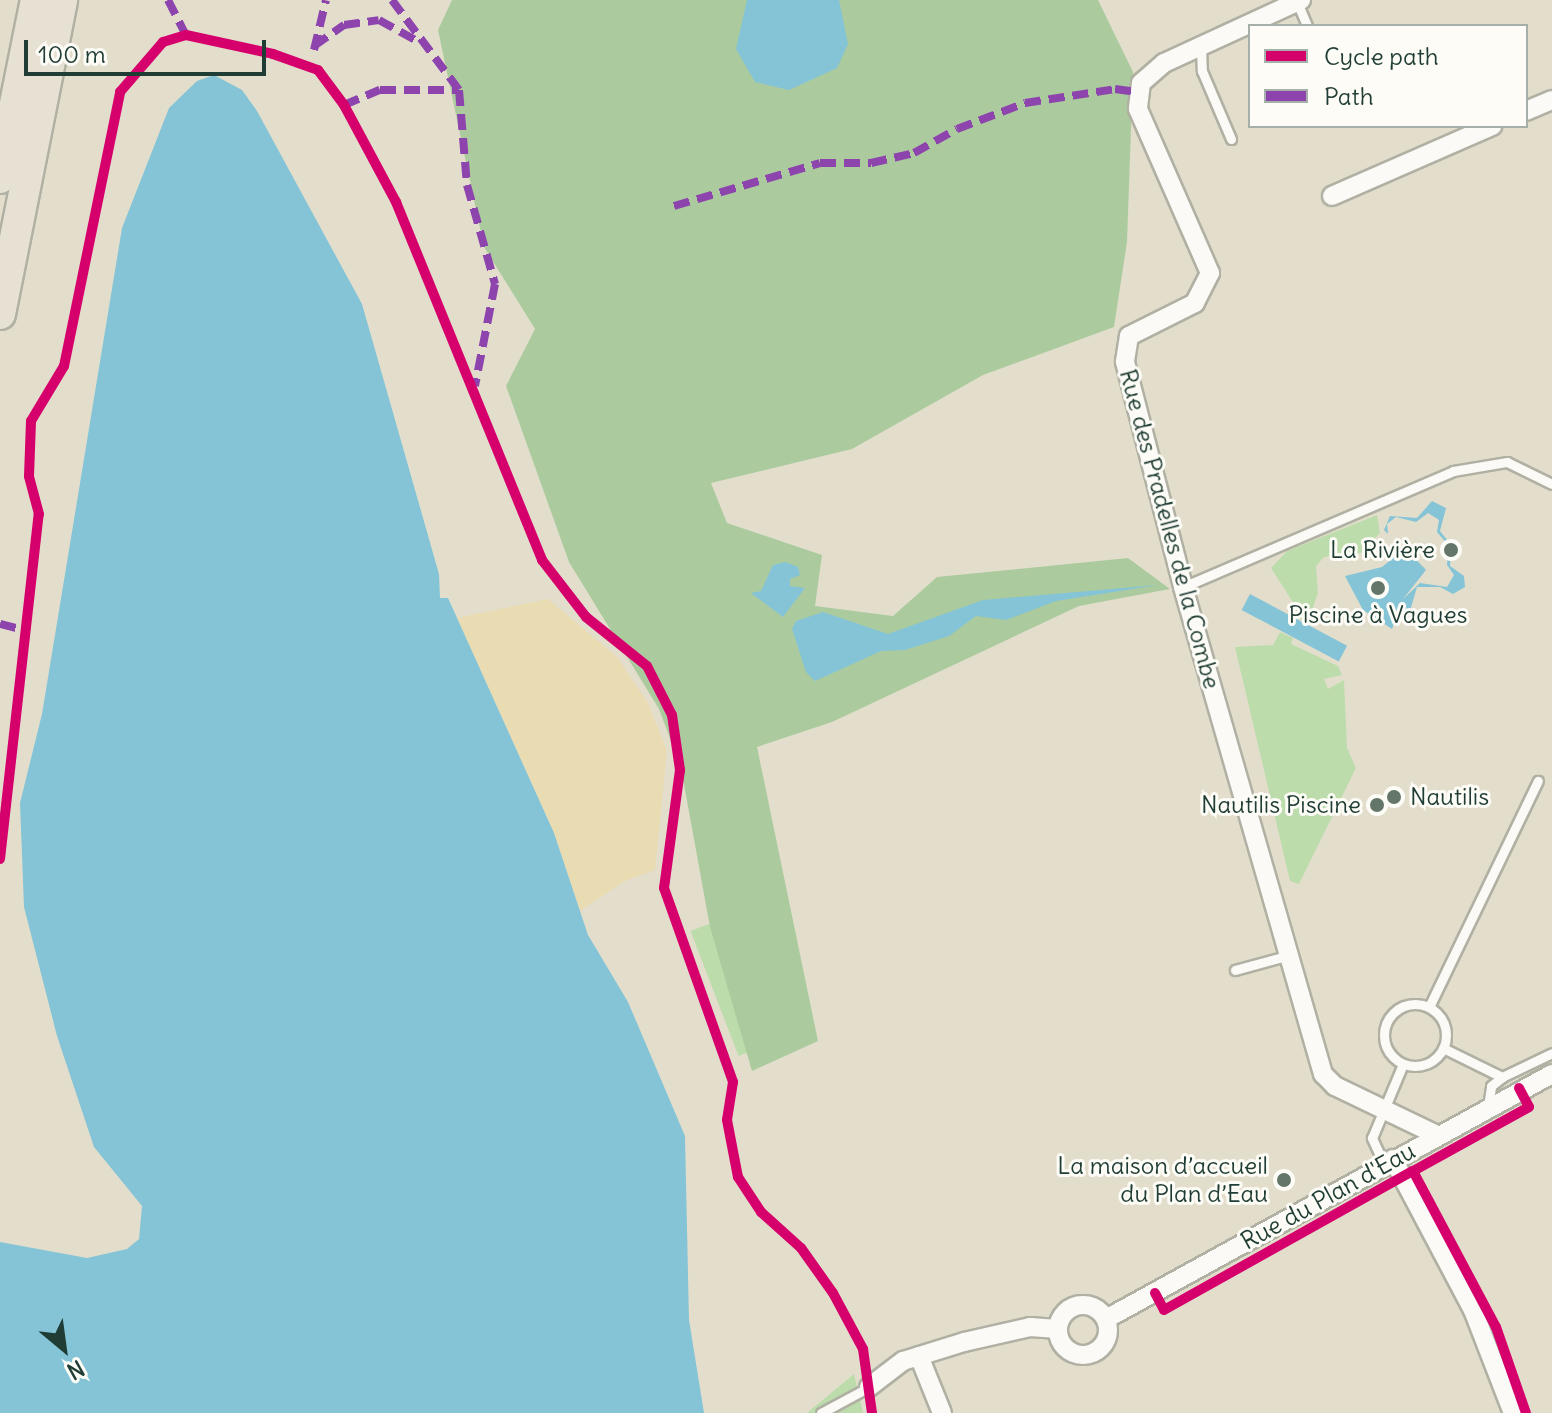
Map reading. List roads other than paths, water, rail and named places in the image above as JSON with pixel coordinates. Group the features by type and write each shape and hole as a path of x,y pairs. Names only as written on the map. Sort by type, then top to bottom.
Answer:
{"highway":[{"path":"0,178 36,0"},
{"path":"0,314 62,0"}],"street":[{"name":"Rue des Pradelles de la Combe","path":"1250,24 1299,1"},
{"name":"Rue des Pradelles de la Combe","path":"1248,25 1153,71 1141,83 1136,100 1202,247 1209,282 1195,303 1129,336 1125,347 1183,587 1323,1074 1335,1086 1437,1135"},
{"path":"1528,110 1552,100"},
{"path":"1332,196 1487,128"},
{"name":"Rue du Plan d'Eau","path":"1106,1319 1488,1106 1552,1074"},
{"path":"1388,1162 1473,1310 1513,1413"},
{"path":"1076,1305 1093,1306 1106,1319 1107,1339 1088,1354 1064,1347 1058,1329 1062,1315 1076,1305"},
{"path":"869,1387 903,1361 919,1356 1030,1327 1058,1329"},
{"path":"919,1356 942,1413"}],"lane":[{"path":"1299,1 1306,24"},
{"path":"1201,47 1202,71 1231,139"},
{"path":"1183,587 1453,471 1507,462 1552,484"},
{"path":"1429,1007 1538,781"},
{"path":"1235,970 1290,955"},
{"path":"1429,1007 1443,1021 1443,1048 1429,1063 1403,1064 1389,1051 1387,1022 1401,1008 1429,1007"},
{"path":"1443,1048 1502,1077"},
{"path":"1488,1106 1491,1086 1502,1077 1552,1053"},
{"path":"1388,1162 1372,1138 1403,1064"},
{"path":"821,1413 869,1387"}],"water":[{"path":"747,0 839,0 848,44 837,68 789,90 755,82 736,49"},
{"path":"214,75 242,90 257,111 362,304 439,574 440,598 448,598 554,833 588,935 628,1002 685,1136 689,1320 704,1413 0,1413 0,1242 87,1258 127,1249 139,1239 142,1206 94,1147 57,1036 24,907 20,803 42,714 122,228 169,108 197,81"},
{"name":"Piscine à Vagues","path":"1432,501 1446,508 1440,531 1452,546 1450,566 1464,576 1465,587 1453,594 1440,587 1417,587 1410,611 1401,621 1396,617 1392,629 1363,610 1345,576 1382,567 1405,548 1426,570 1403,599 1420,583 1447,587 1454,575 1447,565 1448,545 1437,532 1439,520 1428,513 1416,522 1396,517 1387,524 1388,534 1384,530 1390,516 1417,518"},
{"path":"785,562 798,567 800,575 790,579 790,586 805,588 783,617 751,593 761,591 773,565"},
{"path":"1158,585 1056,601 1006,620 976,616 949,636 905,650 881,651 815,681 806,672 792,629 796,621 823,612 888,634 983,600"},
{"path":"1250,594 1347,646 1339,662 1242,610"}],"place":[{"name":"La Rivière","path":"1451,550"},
{"name":"Piscine à Vagues","path":"1378,588"},
{"name":"Nautilis","path":"1394,797"},
{"name":"Nautilis Piscine","path":"1377,805"},
{"name":"La maison d’accueil du Plan d’Eau","path":"1284,1180"}]}
